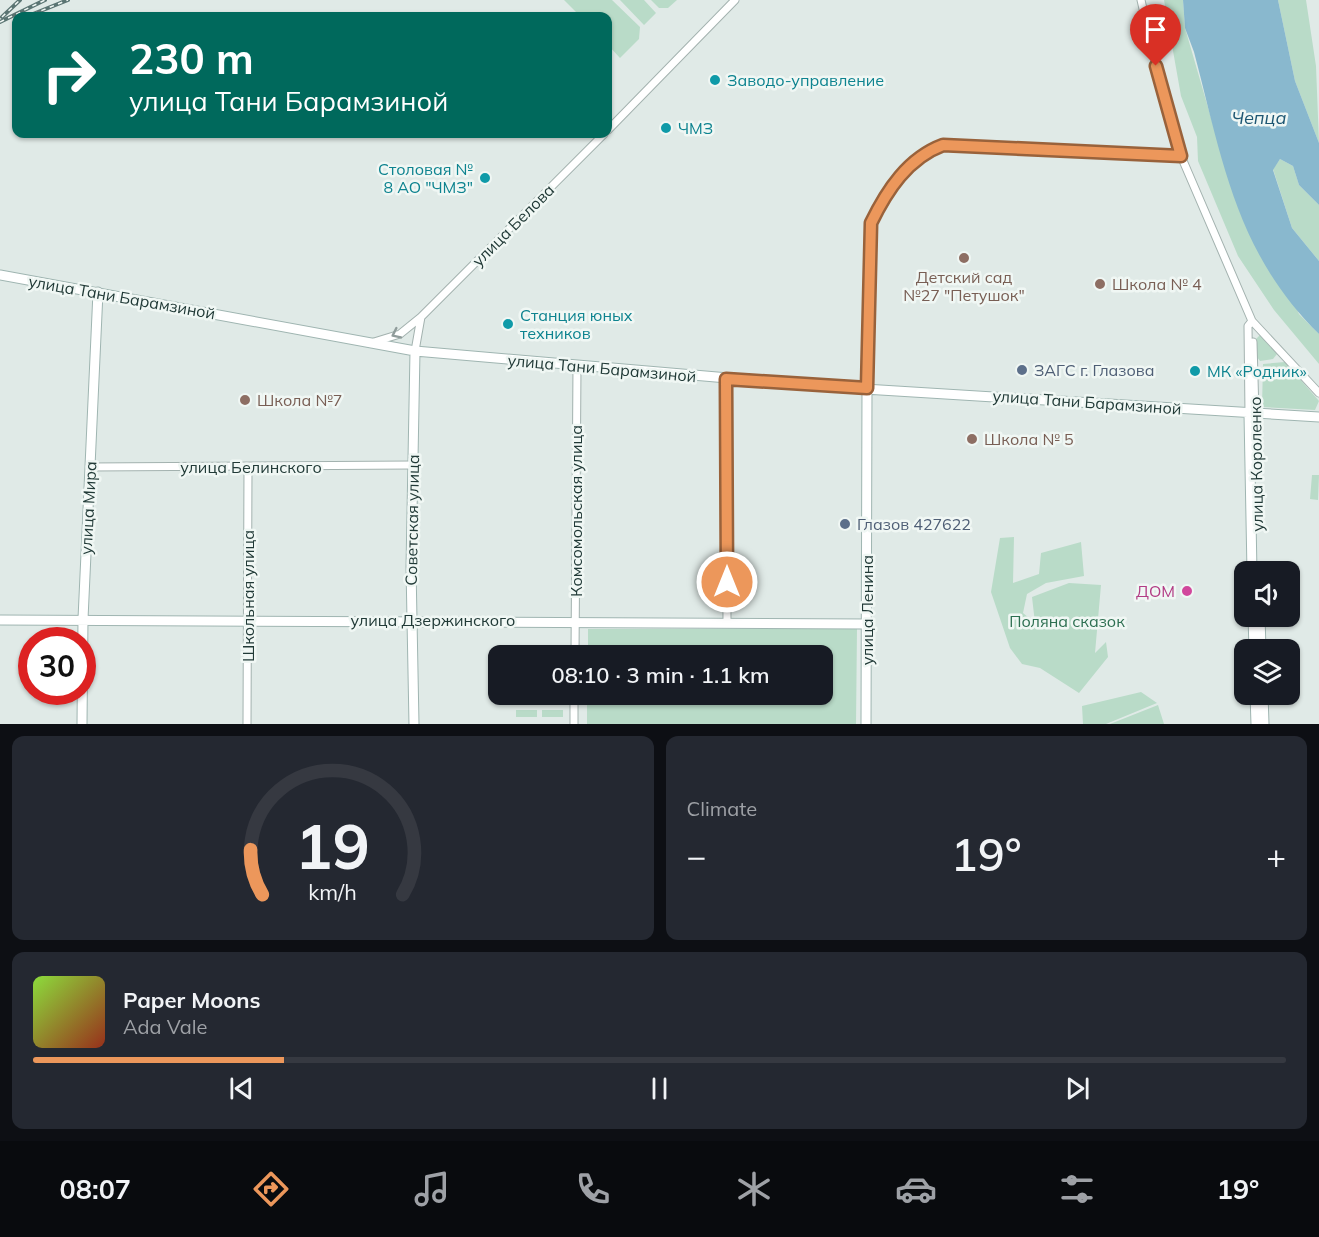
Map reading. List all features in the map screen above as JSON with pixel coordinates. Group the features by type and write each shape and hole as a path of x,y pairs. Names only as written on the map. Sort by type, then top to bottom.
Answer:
{"street":[{"path":"612,126 735,0"},
{"path":"1141,0 1165,106 1181,156 1248,312 1250,323 1319,393"},
{"name":"улица Белова","path":"368,344 400,334 421,317 600,138"},
{"path":"867,388 871,223 882,200 923,152 943,145 1181,156"},
{"name":"улица Тани Барамзиной","path":"0,275 415,351 726,379 1319,417"},
{"name":"улица Мира","path":"82,724 83,619 98,292"},
{"path":"415,351 421,317"},
{"name":"улица Короленко","path":"1250,323 1252,561"},
{"name":"улица Короленко","path":"1250,323 1258,561"},
{"name":"Советская улица","path":"414,724 411,620 415,351"},
{"name":"Комсомольская улица","path":"575,645 577,366"},
{"path":"726,379 727,623"},
{"name":"улица Ленина","path":"866,724 867,388"},
{"name":"улица Белинского","path":"90,467 412,465"},
{"name":"Школьная улица","path":"247,724 248,467"},
{"name":"улица Дзержинского","path":"0,620 411,620 867,624"},
{"path":"574,705 574,724"},
{"path":"1255,705 1256,724"},
{"path":"1263,705 1264,724"}],"green space":[{"path":"564,0 612,0 640,27 639,39 620,58 612,49 612,12 576,12"},
{"path":"620,0 644,0 656,13 644,25"},
{"path":"651,0 677,0 668,8 659,8"},
{"path":"1164,0 1183,0 1185,28 1214,128 1299,314 1319,334 1319,364 1274,310 1238,256 1198,161 1197,137 1181,96"},
{"path":"1278,0 1306,0 1316,66 1319,143 1295,81"},
{"path":"1280,159 1293,166 1299,185 1319,205 1319,261 1292,228 1273,169"},
{"path":"1260,335 1277,354 1273,359 1260,361 1257,357 1256,339"},
{"path":"1285,362 1319,401 1315,410 1262,407 1263,364"},
{"path":"1312,475 1319,475 1318,500 1310,499"},
{"name":"Поляна сказок","path":"1014,537 1013,583 1039,574 1041,553 1081,542 1084,576 1046,583 1027,594 1023,613 1035,623 1032,597 1069,583 1101,585 1095,653 1106,642 1108,657 1079,693 1040,668 1022,664 1010,648 991,592 1000,538"},
{"path":"588,629 857,629 856,724 587,724 587,705 833,705 833,645 588,645"},
{"path":"1141,692 1157,703 1106,724 1083,724 1082,706"},
{"path":"1158,705 1164,724 1110,724"},
{"path":"516,710 537,710 537,717 516,717"},
{"path":"542,710 563,710 563,717 542,717"}],"water":[{"name":"Чепца","path":"1183,0 1278,0 1295,81 1319,143 1319,205 1299,185 1293,166 1280,159 1273,170 1292,228 1319,261 1319,334 1291,303 1268,271 1250,237 1224,166 1194,52 1185,28"}],"railway":[{"path":"2,17 20,0"},
{"path":"20,12 45,0"},
{"path":"38,12 68,0"},
{"path":"0,22 12,16"}],"place":[{"name":"Заводо-управление","path":"715,80"},
{"name":"ЧМЗ","path":"666,128"},
{"name":"Столовая № 8 АО \"ЧМЗ\"","path":"485,178"},
{"name":"Детский сад №27 \"Петушок\"","path":"964,258"},
{"name":"Школа № 4","path":"1100,284"},
{"name":"Станция юных техников","path":"508,324"},
{"name":"ЗАГС г. Глазова","path":"1022,370"},
{"name":"МК «Родник»","path":"1195,371"},
{"name":"Школа №7","path":"245,400"},
{"name":"Школа № 5","path":"972,439"},
{"name":"Глазов 427622","path":"845,524"},
{"name":"ДОМ","path":"1187,591"}],"route":[{"path":"727,582 726,379 867,388 871,223 882,200 906,170 923,152 943,145 1181,156 1165,106 1156,66"}]}
